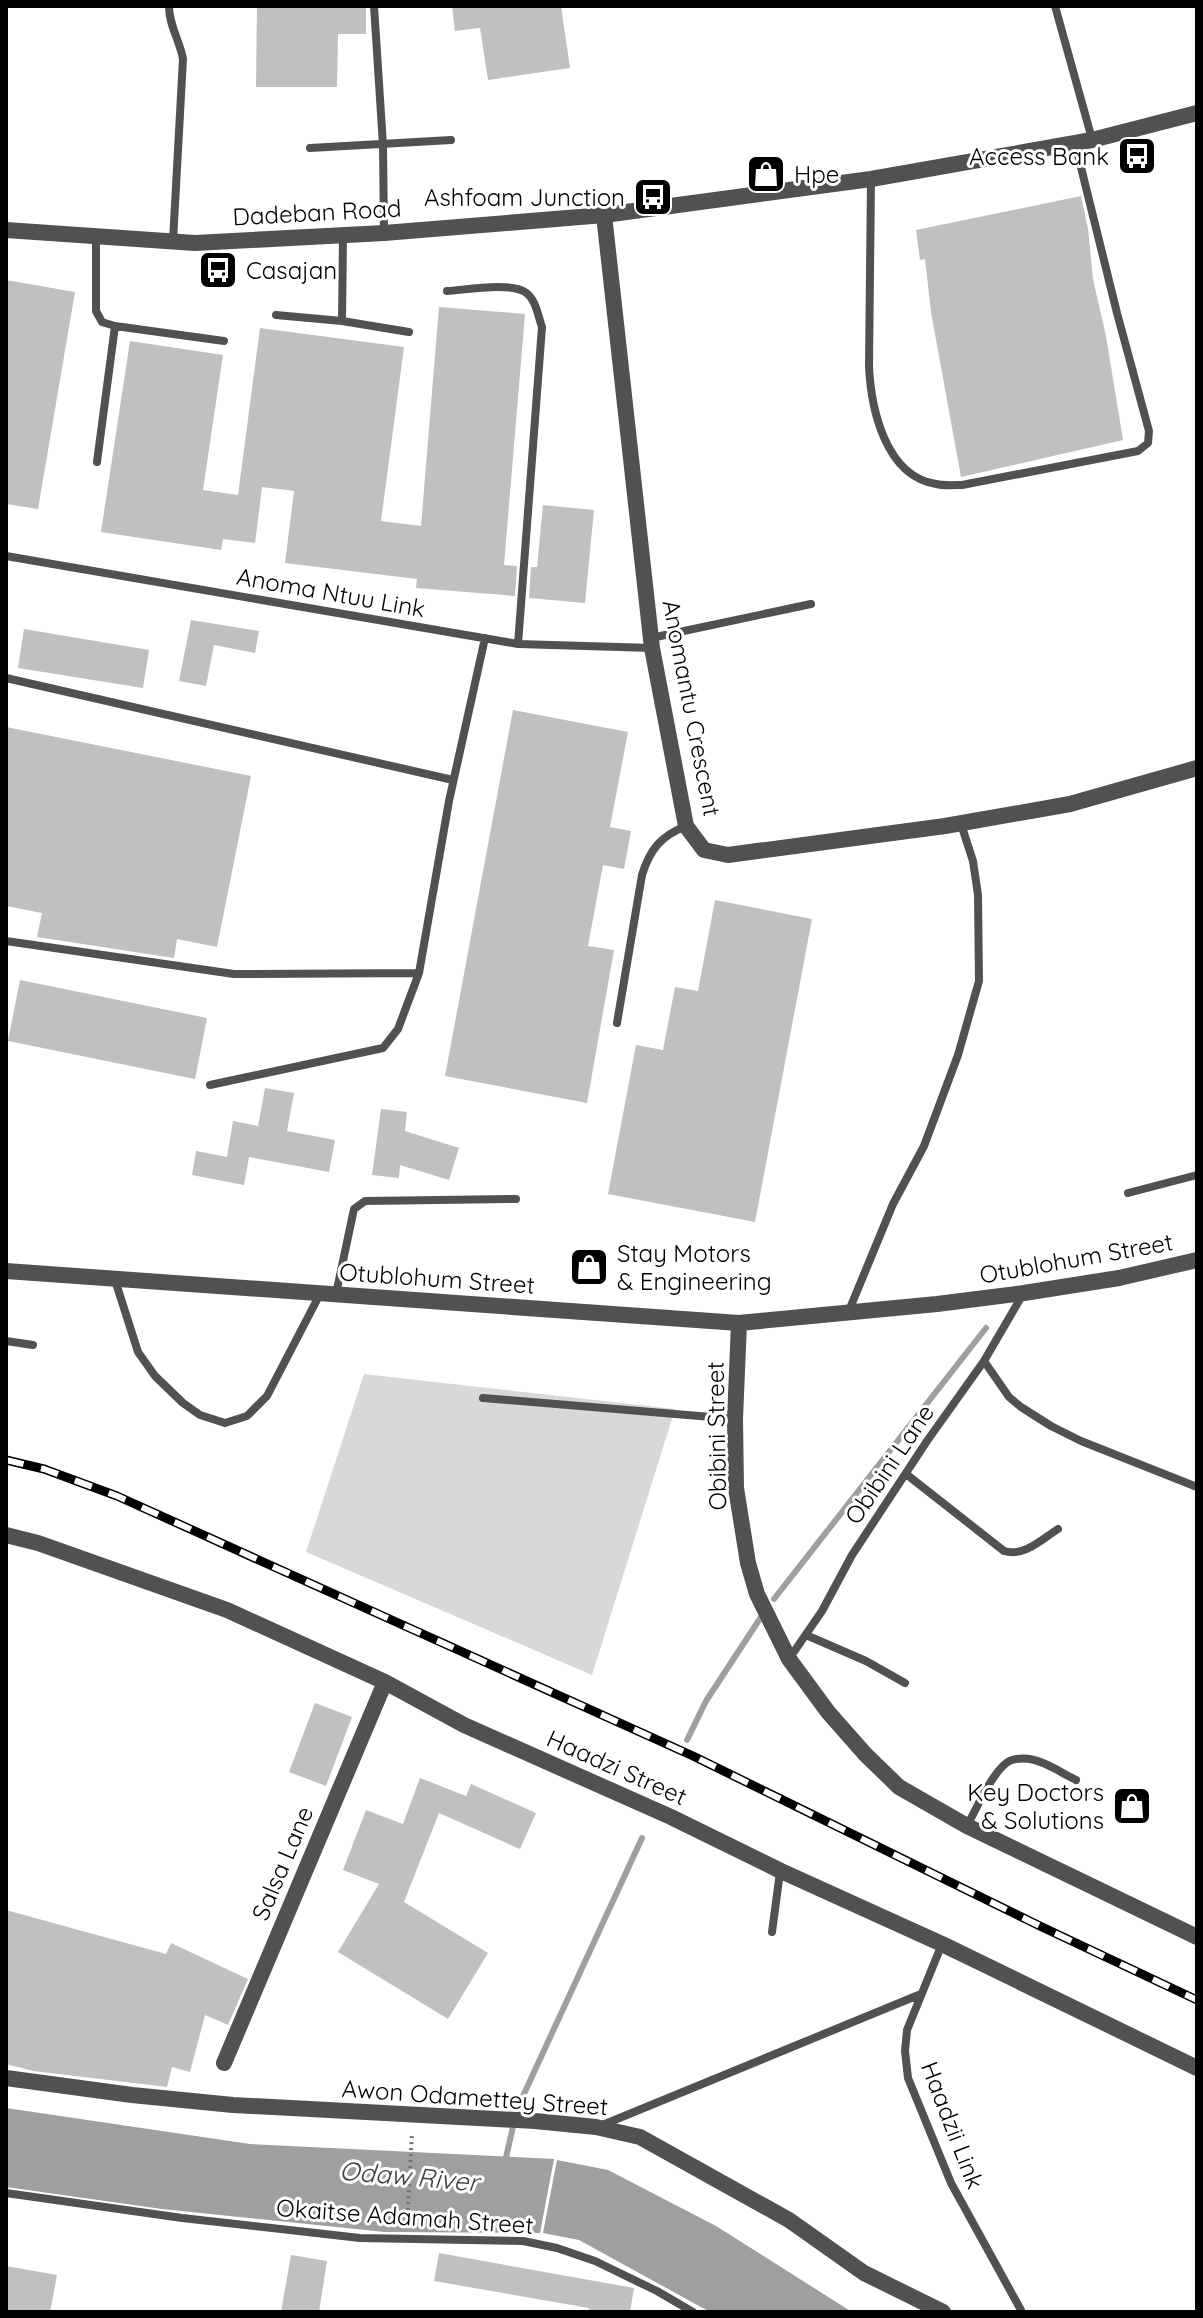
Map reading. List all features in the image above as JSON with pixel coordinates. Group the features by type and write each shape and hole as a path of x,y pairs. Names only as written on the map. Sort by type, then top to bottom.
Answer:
{"street":[{"name":"Dadeban Road","path":"6,230 195,243 384,233 604,215 871,179 1084,142 1197,113"},
{"name":"Anomantu Crescent","path":"604,215 651,643 686,826 704,850 728,855 961,823 1070,804 1197,768"},
{"name":"Otublohum Street","path":"6,1271 739,1323 1024,1293 1119,1278 1197,1260"},
{"name":"Obibini Street","path":"739,1323 736,1488 748,1563 757,1594 789,1659 828,1712 899,1787 967,1826 1197,1937"},
{"name":"Haadzi Street","path":"6,1535 38,1543 227,1610 385,1682 464,1725 671,1817 942,1944 1197,2068"},
{"name":"Salsa Lane","path":"224,2063 385,1682"},
{"name":"Awon Odamettey Street","path":"6,2078 219,2103 535,2121 596,2127 640,2137 789,2220 864,2273 943,2312"}],"lane":[{"path":"169,6 183,59 173,242"},
{"path":"374,6 383,145 384,233"},
{"path":"871,179 870,394 890,451 911,473 934,484 962,485 1138,451 1148,443 1149,431 1117,313 1055,6"},
{"path":"310,148 451,140"},
{"path":"342,321 344,235"},
{"path":"96,236 96,311 102,322 224,341"},
{"path":"447,291 511,288 525,292 534,302 542,327 518,644"},
{"path":"276,315 342,321 409,332"},
{"path":"97,462 115,326"},
{"name":"Anoma Ntuu Link","path":"6,556 518,644 651,643 811,604"},
{"path":"210,1085 383,1048 398,1029 419,973 453,780 485,638"},
{"path":"6,678 453,780"},
{"path":"848,1313 893,1204 924,1146 958,1055 979,981 978,895 973,861 961,823"},
{"path":"617,1023 648,855 670,832 686,826"},
{"path":"6,941 234,974 419,973"},
{"path":"1128,1193 1197,1175"},
{"path":"115,1279 138,1352 155,1376 200,1415 225,1423 247,1416 267,1396 328,1294 354,1209 365,1201 516,1199"},
{"name":"Obibini Lane","path":"789,1659 822,1611 852,1555 984,1361 1024,1293"},
{"path":"6,1341 33,1345"},
{"path":"984,1361 1009,1397 1051,1426 1197,1487"},
{"path":"483,1398 735,1419"},
{"path":"906,1474 1004,1551 1021,1553 1058,1529"},
{"path":"806,1635 866,1661 905,1683"},
{"path":"967,1826 992,1780 1012,1760 1028,1759 1043,1763 1076,1780"},
{"path":"772,1932 781,1871"},
{"name":"Haadzii Link","path":"942,1944 907,2030 905,2051 908,2078 951,2183 1022,2312"},
{"path":"596,2127 921,1994"},
{"name":"Okaitse Adamah Street","path":"6,2193 221,2223 360,2238 523,2241 595,2261 693,2311"}],"path":[{"path":"407,2238 413,2114"}],"shaded area":[{"path":"364,1374 675,1409 592,1675 306,1552"}],"water":[{"name":"Odaw River","path":"6,2108 250,2144 554,2159 540,2233 385,2232 162,2209 6,2187"},
{"path":"557,2160 608,2170 716,2226 852,2312 710,2312 579,2240 543,2233"}],"building":[{"path":"257,6 366,6 366,34 338,34 337,87 256,87"},
{"path":"452,6 561,6 570,68 488,80 480,28 455,31"},
{"path":"1081,196 1123,440 961,477 931,312 925,259 920,260 916,230"},
{"path":"6,280 75,292 38,509 6,504"},
{"path":"439,307 525,314 504,565 517,566 515,596 416,588 417,579 285,563 294,491 262,487 255,543 223,539 221,550 101,532 130,341 223,355 203,490 238,495 260,328 404,347 381,521 421,526"},
{"path":"543,505 594,510 585,603 529,598 531,567 537,567"},
{"path":"191,620 259,631 255,653 214,645 206,686 179,681"},
{"path":"24,629 149,650 143,688 18,668"},
{"path":"513,710 628,732 610,827 631,831 624,869 603,865 588,946 614,950 587,1103 445,1076"},
{"path":"6,727 251,776 217,947 177,939 174,958 37,937 42,913 6,906"},
{"path":"715,900 812,919 755,1222 608,1194 636,1045 663,1050 675,987 698,991"},
{"path":"20,980 207,1018 195,1079 8,1041"},
{"path":"265,1088 294,1093 287,1131 335,1140 329,1172 249,1157 244,1185 192,1175 196,1151 227,1157 233,1121 258,1126"},
{"path":"381,1109 407,1112 405,1131 459,1148 449,1180 400,1165 399,1178 372,1175"},
{"path":"315,1703 352,1717 326,1786 289,1772"},
{"path":"420,1778 466,1796 471,1784 536,1813 520,1849 439,1813 404,1902 488,1953 448,2019 338,1952 379,1884 343,1870 366,1810 403,1824"},
{"path":"6,1910 166,1954 171,1943 248,1979 228,2025 205,2015 190,2072 172,2067 167,2087 33,2071 6,2064"},
{"path":"439,2253 634,2288 630,2312 588,2312 589,2308 434,2281"},
{"path":"291,2255 327,2261 319,2312 281,2312"},
{"path":"6,2266 57,2275 50,2312 6,2312"}],"waterway":[{"path":"774,1599 986,1328"},
{"path":"687,1740 706,1701 761,1617"},
{"path":"505,2162 517,2109 642,1838"}],"railway":[{"path":"6,1460 44,1469 117,1496 693,1756 1197,2000"}],"place":[{"name":"Access Bank","path":"1137,156"},
{"name":"Hpe","path":"766,174"},
{"name":"Ashfoam Junction","path":"653,197"},
{"name":"Casajan","path":"218,270"},
{"name":"Stay Motors & Engineering","path":"589,1267"},
{"name":"Key Doctors & Solutions","path":"1132,1806"}]}
